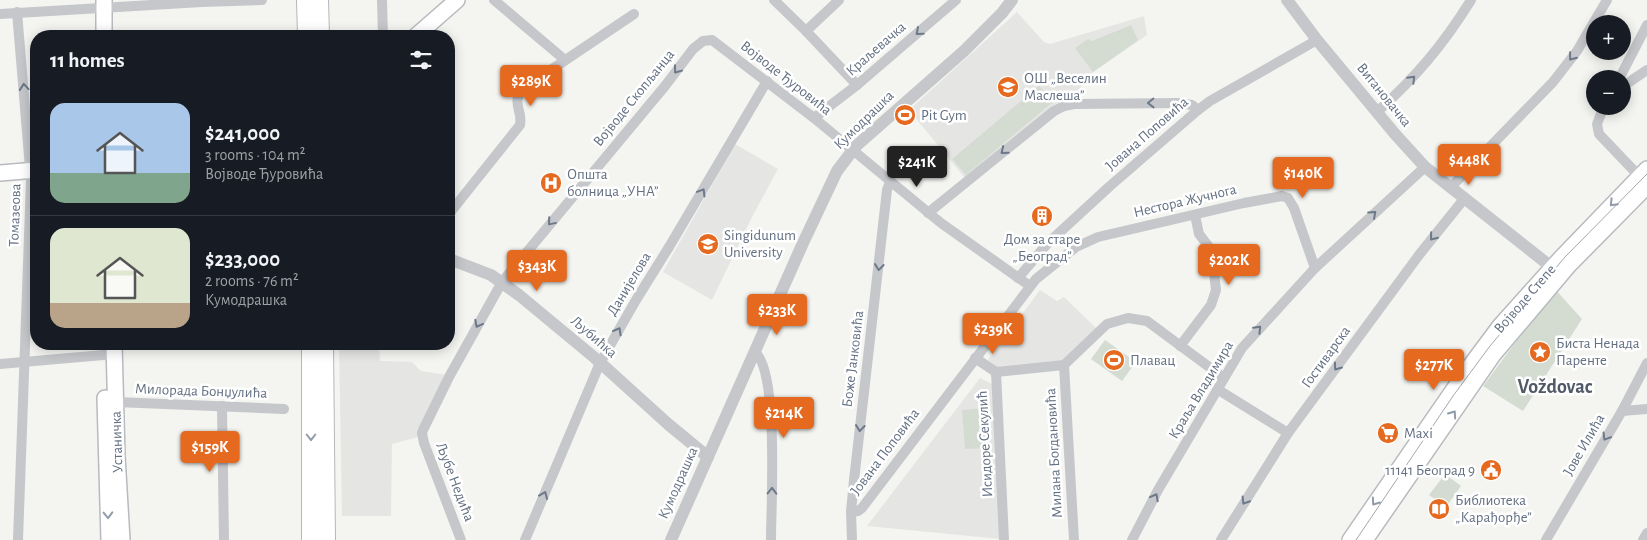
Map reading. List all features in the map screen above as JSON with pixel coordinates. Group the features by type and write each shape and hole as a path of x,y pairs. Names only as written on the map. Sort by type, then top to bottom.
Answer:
{"highway":[{"path":"306,0 307,30"},
{"path":"319,0 320,30"},
{"path":"311,350 314,540"},
{"path":"314,540 324,350"}],"main road":[{"path":"422,30 450,2"},
{"path":"104,4 104,30"},
{"path":"0,173 30,170"},
{"name":"Војводе Степе","path":"1350,540 1475,359 1500,326 1556,271 1644,177"},
{"name":"Војводе Степе","path":"1365,540 1493,355 1556,271"},
{"name":"Устаничка","path":"110,350 116,402 122,540"},
{"name":"Устаничка","path":"109,540 110,350"}],"street":[{"path":"0,14 104,4 258,0"},
{"path":"382,0 383,30"},
{"path":"494,0 565,60"},
{"path":"774,0 857,86"},
{"path":"806,31 840,0"},
{"name":"Краљевачка","path":"814,118 857,86 956,0"},
{"name":"Кумодрашка","path":"671,540 832,179 853,149 964,51 1002,13 1012,0"},
{"name":"Витановачка","path":"1287,0 1317,40 1402,143 1425,167 1556,271"},
{"path":"1377,112 1420,71 1460,19 1471,0"},
{"path":"1450,188 1552,82 1577,51 1607,0"},
{"name":"Томазеова","path":"17,12 30,133"},
{"path":"455,206 520,125 521,118 516,104 521,90 634,14"},
{"path":"1624,70 1647,25"},
{"name":"Војводе Ђуровића","path":"712,40 853,149 928,213 1030,286"},
{"name":"Војводе Скопљанца","path":"422,434 449,377 502,282 666,86 693,48 703,41 712,40"},
{"name":"Јована Поповића","path":"1018,278 1048,243 1110,186 1198,110 1210,101 1317,40"},
{"path":"1631,81 1647,70"},
{"name":"Данијелова","path":"525,540 600,364 636,300 767,81"},
{"path":"928,213 1054,111 1064,106 1074,104 1178,103 1192,105 1198,110"},
{"path":"1600,115 1597,124 1599,134 1644,177"},
{"name":"Краља Владимира","path":"1132,540 1158,490 1224,378 1252,336 1315,268 1425,167"},
{"name":"Боже Јанковића","path":"852,540 851,512 886,200 890,182"},
{"name":"Нестора Жучнога","path":"1030,286 1065,256 1088,241 1098,237 1244,203 1285,197 1294,208 1315,268"},
{"name":"Гостиварска","path":"1221,540 1288,433 1419,255 1464,198"},
{"path":"1180,346 1211,305 1216,290 1212,254 1210,247 1199,234 1195,215"},
{"name":"Томазеова","path":"18,540 30,246"},
{"name":"Љубићка","path":"455,261 491,275 502,282 708,457"},
{"name":"Јована Поповића","path":"851,512 862,508 1030,286"},
{"path":"996,372 1064,365 1101,328 1107,324 1128,318 1147,321 1224,378"},
{"path":"0,364 103,350"},
{"path":"755,352 763,364 768,388 773,467 771,540"},
{"name":"Исидоре Секулић","path":"975,358 996,372 1004,540"},
{"name":"Јове Илића","path":"1546,540 1622,411 1647,363"},
{"name":"Милана Богдановића","path":"1064,365 1074,540"},
{"path":"1218,389 1288,433"},
{"name":"Милорада Бонџулића","path":"116,402 284,409"},
{"path":"222,406 224,540"},
{"path":"1622,411 1647,409"},
{"name":"Љубе Недића","path":"422,434 424,444 461,540"},
{"path":"1643,540 1647,533"}],"shaded area":[{"name":"ОШ „Веселин Маслеша”","path":"1017,12 1044,42 1050,44 1144,16 1147,35 1089,75 1074,98 1057,103 965,178 909,110"},
{"path":"1131,25 1138,40 1093,72 1075,48 1088,39 1092,41"},
{"path":"1039,86 1053,102 966,175 952,159"},
{"name":"Singidunum University","path":"735,144 778,169 752,217 712,300 663,272"},
{"path":"1555,289 1582,319 1523,411 1483,386"},
{"path":"1040,290 1057,301 1064,297 1097,329 1064,362 999,368 988,360"},
{"name":"Плавац","path":"1105,340 1136,362 1122,381 1091,359"},
{"path":"339,350 379,350 380,361 412,362 421,371 447,375 418,437 392,444 391,516 342,516"},
{"path":"980,378 992,384 1000,539 867,526"},
{"path":"986,408 988,448 965,449 962,410"},
{"path":"1445,474 1461,486 1446,507 1429,495"}],"tram line":[{"path":"1356,540 1453,396 1490,346 1565,257 1647,174"}],"place":[{"name":"ОШ „Веселин Маслеша”","path":"1008,87"},
{"name":"Pit Gym","path":"905,115"},
{"name":"Општа болница „УНА”","path":"551,183"},
{"name":"Дом за старе „Београд”","path":"1042,216"},
{"name":"Singidunum University","path":"708,244"},
{"name":"Биста Ненада Паренте","path":"1540,352"},
{"name":"Плавац","path":"1114,360"},
{"name":"Maxi","path":"1388,433"},
{"name":"11141 Београд 9","path":"1491,470"},
{"name":"Библиотека „Карађорђе”","path":"1439,509"}],"district":[{"name":"Voždovac","path":"1555,387"}]}
